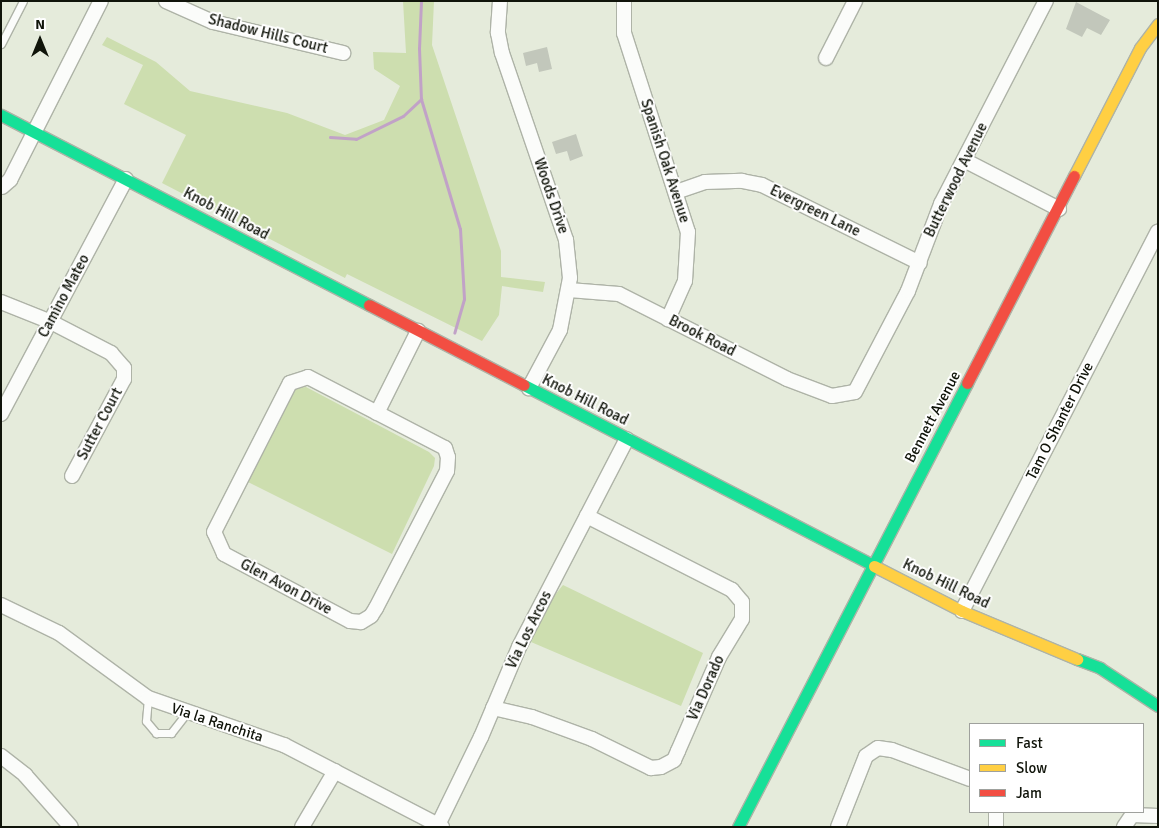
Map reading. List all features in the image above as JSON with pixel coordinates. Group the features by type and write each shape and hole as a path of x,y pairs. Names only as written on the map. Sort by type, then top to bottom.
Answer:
{"street":[{"path":"2,187 10,180 101,1"},
{"name":"Shadow Hills Court","path":"166,1 213,22 343,52"},
{"name":"Woods Drive","path":"500,1 498,33 502,52 566,240 569,290 560,330 530,388"},
{"name":"Spanish Oak Avenue","path":"624,1 624,33 688,232 689,262 685,281 668,319"},
{"path":"826,58 855,1"},
{"name":"Butterwood Avenue","path":"832,396 855,392 920,263 941,204 1046,1"},
{"name":"Bennett Avenue","path":"738,827 1140,48 1158,24"},
{"name":"Knob Hill Road","path":"1,115 962,610 1100,668 1158,706"},
{"path":"964,160 1059,208"},
{"name":"Camino Mateo","path":"1,414 126,178"},
{"name":"Evergreen Lane","path":"676,192 705,182 742,181 762,185 920,263"},
{"name":"Tam O Shanter Drive","path":"962,610 1158,232"},
{"name":"Brook Road","path":"569,290 619,294 704,340 832,396"},
{"name":"Sutter Court","path":"1,302 51,322 111,353 124,368 124,378 72,476"},
{"path":"377,413 418,331"},
{"name":"Glen Avon Drive","path":"308,377 377,413 445,448 448,456 447,471 371,616 361,622 350,621 224,554 214,532 290,383 308,377"},
{"name":"Via Los Arcos","path":"440,826 518,647 628,439"},
{"name":"Via Dorado","path":"493,708 532,717 583,736 651,768 661,768 674,760 719,657 742,619 742,602 732,590 587,516"},
{"name":"Via la Ranchita","path":"1,605 59,633 148,698 186,714 238,727 284,745 440,826"},
{"path":"838,827 866,756 878,748 892,750 969,779"},
{"path":"1,756 25,775 70,827"},
{"path":"302,827 309,820 335,771"},
{"path":"996,813 996,827"},
{"path":"1124,827 1132,815 1158,816"}],"lane":[{"path":"1,44 23,1"},
{"path":"148,698 146,721 156,734 171,733 186,714"}],"green space":[{"path":"403,1 434,1 432,45 501,251 501,277 545,282 543,292 502,286 499,315 482,341 347,274 345,278 162,183 186,135 124,104 143,65 102,45 107,37 156,62 190,91 287,113 345,135 384,120 400,86 374,69 373,52 406,53"},
{"path":"306,387 429,452 435,458 434,466 392,554 246,481 290,395 296,388"},
{"path":"563,585 703,653 681,706 531,642 550,601"}],"building":[{"path":"1076,2 1110,20 1101,35 1087,28 1082,37 1066,29"},
{"path":"547,47 552,69 539,72 537,63 526,66 523,53"},
{"path":"576,134 583,156 570,161 567,151 556,154 552,142"}],"waterway":[{"path":"421,1 419,48 421,99 460,229 464,299 454,333"},
{"path":"330,137 356,139 403,116 421,99"}],"traffic: fast":[{"path":"1,115 369,305"},
{"path":"738,827 967,383"},
{"path":"524,385 874,566"},
{"path":"1077,659 1100,668 1158,706"}],"traffic: slow":[{"path":"1074,176 1140,48 1158,24"},
{"path":"874,566 962,611 1077,659"}],"traffic: jam":[{"path":"967,383 1074,176"},
{"path":"369,305 524,385"}]}
